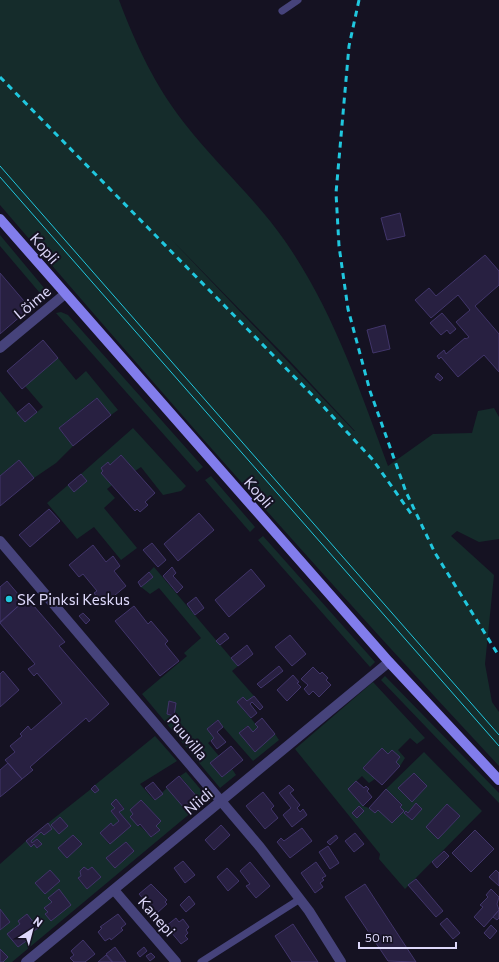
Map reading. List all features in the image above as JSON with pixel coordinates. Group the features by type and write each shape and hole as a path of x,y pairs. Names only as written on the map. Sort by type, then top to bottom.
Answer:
{"street":[{"name":"Kopli","path":"0,219 389,662 499,780"},
{"name":"Lõime","path":"0,348 65,294"},
{"name":"Puuvilla","path":"0,541 222,800 300,899 341,962"},
{"name":"Niidi","path":"26,962 389,662"},
{"name":"Kanepi","path":"114,890 176,962"}],"lane":[{"path":"282,11 298,0"},
{"path":"201,962 300,899"}],"green space":[{"path":"0,0 119,0 147,65 174,110 210,154 262,211 285,241 302,267 344,350 388,466 433,434 472,433 478,411 494,408 499,417 499,539 479,542 457,531 451,536 494,575 485,664 492,702 499,712 499,766 246,488 0,205","holes":["170,238 287,358 355,431"]},
{"path":"0,235 45,289 47,296 45,299 0,246"},
{"path":"61,312 68,315 203,467 197,472 56,313"},
{"path":"58,358 76,380 86,371 118,410 111,415 96,398 59,428 73,446 56,463 34,478 19,460 0,476 0,391 25,422 43,407 25,386"},
{"path":"133,428 186,486 181,491 163,495 141,467 135,471 121,455 110,465 108,462 101,468 103,471 101,473 112,485 107,489 115,498 104,508 137,548 121,560 94,527 77,539 47,503 68,485 74,492 86,481 81,474"},
{"path":"211,476 255,527 250,532 205,480"},
{"path":"263,536 375,662 370,667 258,540"},
{"path":"154,567 238,666 232,671 254,696 247,701 243,697 237,702 258,727 253,732 247,726 239,733 254,751 275,734 279,740 253,761 217,720 207,729 214,738 208,743 219,756 211,763 222,777 232,769 236,775 220,788 142,694 187,656 184,653 201,638 159,588 150,594 141,587 153,577 149,572"},
{"path":"385,676 499,793 499,803 381,680"},
{"path":"373,682 425,738 417,744 410,738 398,750 405,758 400,766 396,762 400,757 392,750 388,754 382,748 363,768 375,779 369,783 362,776 348,789 363,806 369,808 375,813 378,810 400,807 402,804 386,789 424,752 482,811 405,889 379,859 380,854 295,749","holes":["414,773 427,786 412,802 398,788","416,804 422,809 412,820 404,813 406,811 408,813","447,804 460,816 438,839 426,827"]},
{"path":"155,736 177,761 140,784 154,800 167,788 185,809 198,798 180,776 186,772 207,797 205,801 12,962 3,962 8,957 0,949 0,930 10,922 0,909 0,864 26,841 31,847 34,844 38,848 42,844 37,839 32,843 31,841 41,832 44,835 52,829 48,823 91,789 95,793 99,790 95,785","holes":["116,799 124,808 119,812 131,826 109,844 100,833 111,824 113,826 119,821 111,811 115,808 111,804","141,800 161,821 156,826 159,830 152,837 130,817 133,814 130,810","60,817 68,826 59,834 51,825","73,835 81,844 58,848","126,842 134,851 115,868 106,858","92,867 101,877 87,889 78,879 81,876 80,871 84,868 88,870","50,870 59,881 36,883","59,890 71,905 51,921 45,914 48,912 45,908 52,902 48,898","27,914 37,928 27,936 29,939 18,947 7,934 20,924 18,921"]}],"building":[{"path":"400,213 405,236 387,240 381,218"},
{"path":"485,255 499,271 499,285 475,306 499,334 499,372 484,355 458,377 441,357 439,359 437,356 444,350 446,354 465,338 466,339 469,337 456,322 470,310 458,295 431,318 415,300 429,288 436,296"},
{"path":"0,273 30,308 0,334"},
{"path":"442,313 456,329 450,334 447,330 441,335 430,323"},
{"path":"385,325 390,349 373,353 367,330"},
{"path":"43,340 58,358 22,389 7,371"},
{"path":"438,373 443,378 440,381 435,377"},
{"path":"97,398 111,415 73,446 59,428"},
{"path":"29,403 37,412 25,422 17,413"},
{"path":"121,455 155,493 145,502 148,505 140,512 137,509 135,511 101,473 103,471 101,468 108,462 110,465"},
{"path":"19,460 34,478 0,506 0,476"},
{"path":"81,474 87,481 74,492 68,485"},
{"path":"49,509 60,521 30,547 19,535"},
{"path":"199,513 214,530 178,561 164,544"},
{"path":"152,543 166,560 158,567 143,550"},
{"path":"93,545 106,562 113,556 120,566 114,571 126,586 103,605 94,593 97,591 83,574 79,577 69,565"},
{"path":"172,567 176,573 173,576 183,587 177,593 163,576"},
{"path":"251,569 265,586 229,617 215,600"},
{"path":"149,572 153,577 141,587 138,582"},
{"path":"7,581 24,601 0,622 0,587"},
{"path":"196,597 204,608 195,615 187,604"},
{"path":"27,598 65,642 59,646 109,704 89,722 86,718 30,767 33,770 22,779 5,760 15,752 10,746 22,736 20,734 28,726 31,730 62,703 37,673 34,676 28,669 35,664 0,623"},
{"path":"134,606 148,624 151,621 168,641 165,644 179,661 160,676 115,621"},
{"path":"83,613 90,620 86,624 79,616"},
{"path":"225,633 229,638 220,645 216,641"},
{"path":"290,635 306,654 292,666 275,647"},
{"path":"247,645 253,654 238,666 231,658"},
{"path":"279,666 283,671 261,688 257,684"},
{"path":"313,667 320,674 322,672 328,678 326,680 331,685 319,697 313,691 309,695 304,689 308,685 301,679"},
{"path":"3,671 19,690 0,707 0,674"},
{"path":"293,675 301,687 287,701 277,690"},
{"path":"254,696 263,707 260,710 252,702 250,704 257,713 251,718 237,702 243,697 247,701"},
{"path":"169,701 176,703 174,716 167,714"},
{"path":"262,718 275,734 255,752 239,733 248,726 253,732 258,727 255,724"},
{"path":"218,720 223,727 217,732 226,742 217,749 211,741 214,738 207,729"},
{"path":"231,746 243,760 222,777 210,763"},
{"path":"382,748 388,754 392,750 400,757 396,762 400,766 382,785 363,768"},
{"path":"8,763 22,779 0,797 0,770"},
{"path":"414,773 427,786 412,802 398,788"},
{"path":"179,776 198,798 185,809 166,787"},
{"path":"356,781 364,788 366,786 369,789 367,791 372,797 363,806 348,789"},
{"path":"153,782 163,794 155,800 145,788"},
{"path":"95,785 99,790 95,793 91,789"},
{"path":"289,785 294,790 290,793 300,805 297,808 300,812 303,809 307,815 292,827 283,815 291,808 279,793"},
{"path":"386,789 402,805 400,807 404,811 392,823 378,810 375,813 369,808"},
{"path":"263,792 274,806 271,809 278,818 265,829 246,806"},
{"path":"116,799 124,809 119,812 131,826 110,844 100,833 111,823 113,826 119,821 111,811 115,808 111,804"},
{"path":"141,800 161,821 156,826 160,830 151,837 140,824 138,826 130,817 133,814 130,810"},
{"path":"416,803 422,809 412,820 404,813 406,811 408,813"},
{"path":"447,804 460,816 438,839 426,827"},
{"path":"359,806 364,811 357,818 352,813"},
{"path":"60,817 68,826 59,834 51,825"},
{"path":"48,823 52,829 44,835 41,832 31,841 32,843 37,839 42,844 37,848 34,844 31,847 26,841"},
{"path":"221,825 230,835 214,850 205,840"},
{"path":"302,828 312,841 290,858 277,842 281,838 284,841"},
{"path":"475,830 494,849 471,872 452,853"},
{"path":"355,833 364,844 354,852 345,841"},
{"path":"73,835 82,844 67,858 58,848"},
{"path":"336,835 338,838 330,845 327,842"},
{"path":"126,842 134,851 115,868 106,858"},
{"path":"328,846 339,863 330,869 319,852"},
{"path":"444,851 449,856 437,868 432,862"},
{"path":"183,861 195,875 185,883 174,868"},
{"path":"250,862 270,886 256,898 246,886 250,884 240,871"},
{"path":"316,862 326,876 322,878 324,880 320,883 323,887 315,893 301,873"},
{"path":"84,867 88,870 92,867 101,877 87,889 78,878 81,876 80,871"},
{"path":"227,868 239,881 228,891 217,877"},
{"path":"50,870 60,881 45,894 35,883"},
{"path":"496,870 499,873 499,886 489,877"},
{"path":"416,879 443,911 436,917 408,885"},
{"path":"151,884 167,900 165,902 167,904 156,914 139,894"},
{"path":"365,884 416,962 388,961 345,897"},
{"path":"59,889 71,905 51,921 45,914 48,912 44,908 52,902 48,898"},
{"path":"491,889 499,897 497,904 499,910 484,927 474,917 483,907 480,905 488,897 486,895"},
{"path":"189,896 195,904 186,912 180,905"},
{"path":"0,909 10,922 0,930"},
{"path":"499,910 499,918 497,920 493,917"},
{"path":"27,914 38,928 27,936 29,939 18,947 7,934 20,924 18,921"},
{"path":"118,914 126,924 121,928 123,930 111,940 110,938 105,941 98,932 102,928 100,927"},
{"path":"176,918 179,922 183,919 189,927 186,930 188,933 185,936 188,939 181,944 166,926"},
{"path":"447,918 460,933 453,939 440,924"},
{"path":"293,924 318,962 292,962 275,936"},
{"path":"491,925 497,931 490,939 484,933"},
{"path":"83,940 95,954 85,962 74,962 70,958 74,955 71,951"},
{"path":"115,947 126,962 113,962 106,954"},
{"path":"144,947 147,951 140,957 137,953"},
{"path":"0,949 8,957 3,962 0,962"},
{"path":"151,953 155,957 150,961 146,956"},
{"path":"106,955 112,962 98,962"}],"tram line":[{"path":"0,166 499,735"},
{"path":"0,177 499,746"}],"railway":[{"path":"359,0 349,46 336,193 339,246 348,309 370,391 406,492 435,553 499,656"},
{"path":"0,77 321,404 373,460 412,515"}],"place":[{"name":"SK Pinksi Keskus","path":"9,599"}]}
